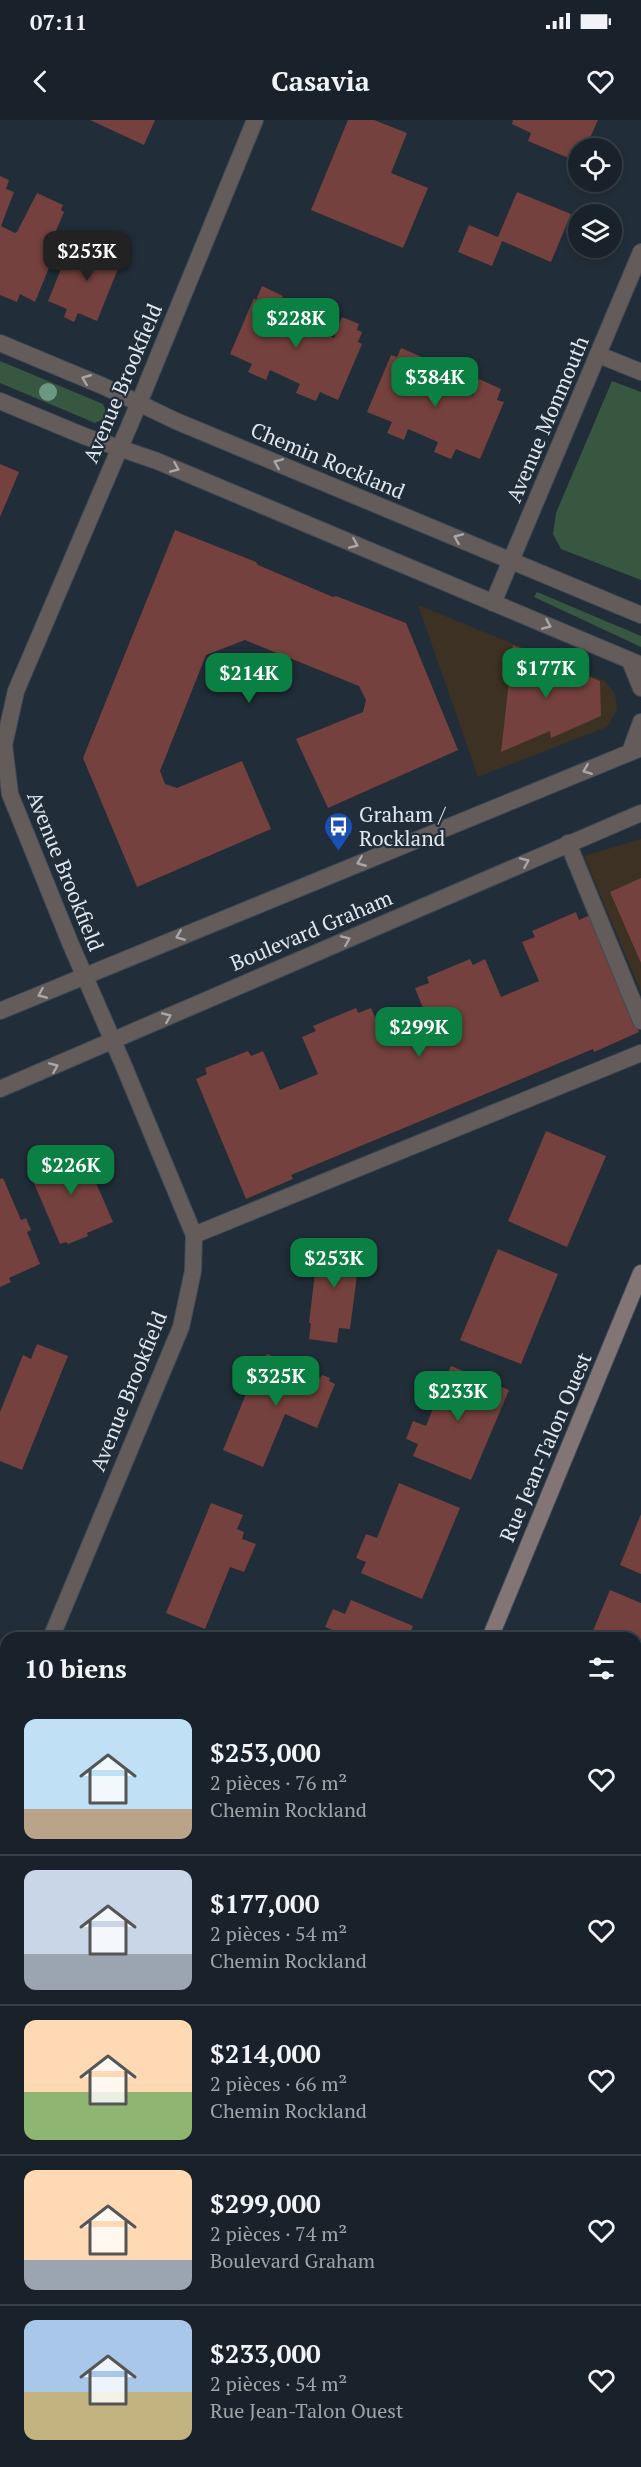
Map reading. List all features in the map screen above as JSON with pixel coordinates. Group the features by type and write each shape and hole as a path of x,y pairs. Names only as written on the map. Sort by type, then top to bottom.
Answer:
{"main road":[{"name":"Rue Jean-Talon Ouest","path":"492,1632 641,1273"}],"street":[{"name":"Avenue Brookfield","path":"53,1632 180,1327 193,1271 194,1235 10,794 4,745 16,691 120,449 255,120"},
{"name":"Avenue Monmouth","path":"493,603 641,252"},
{"name":"Chemin Rockland","path":"0,343 187,425 641,615"},
{"path":"599,355 641,372"},
{"path":"0,401 120,449 157,461 636,663 641,688"},
{"path":"636,750 641,722"},
{"name":"Boulevard Graham","path":"0,1011 636,750"},
{"name":"Boulevard Graham","path":"0,1089 641,813"},
{"path":"568,843 641,1021"},
{"path":"194,1235 641,1053"}],"shaded area":[{"path":"418,605 605,681 615,694 617,710 607,727 478,777"},
{"path":"641,839 641,992 584,856"}],"green space":[{"path":"0,361 103,404 105,418 95,423 0,383"},
{"path":"612,381 641,392 641,580 561,549 553,534 556,513"},
{"path":"537,592 641,636 641,647 534,597"}],"building":[{"path":"90,120 155,120 144,145"},
{"path":"348,120 374,120 407,133 391,173 428,188 403,248 311,210"},
{"path":"513,120 598,120 590,138 568,138 568,158 528,141 531,133 512,124"},
{"path":"0,176 9,180 6,189 14,192 1,226 15,233 37,193 63,205 61,210 64,212 55,233 62,236 35,302 20,294 17,302 0,295"},
{"path":"517,192 568,213 568,221 551,262 502,241 492,266 458,252 469,225 498,237"},
{"path":"107,237 127,246 97,321 78,313 74,322 64,317 67,309 48,301 68,252 96,263"},
{"path":"262,286 283,296 277,308 281,309 278,315 334,338 342,317 359,324 357,330 362,332 358,342 362,344 338,400 320,392 316,401 296,393 300,384 270,370 266,380 248,372 252,364 230,354 254,298 256,300"},
{"path":"401,348 422,357 416,372 473,396 479,379 501,389 497,400 504,402 480,459 456,449 451,459 434,452 438,442 408,429 404,440 387,433 392,422 367,412 391,355 397,357"},
{"path":"0,464 19,472 0,517"},
{"path":"175,530 256,562 258,565 333,597 336,596 406,623 458,750 328,808 296,739 363,712 366,700 359,686 245,640 206,655 160,771 165,784 177,788 242,761 271,829 137,887 83,758"},
{"path":"513,645 600,681 601,716 551,738 550,731 501,752"},
{"path":"641,878 641,963 610,892"},
{"path":"576,912 579,920 590,915 639,1032 291,1175 293,1179 246,1199 196,1079 207,1074 205,1068 248,1051 251,1056 263,1051 280,1090 318,1074 302,1037 316,1031 313,1026 356,1008 358,1013 371,1008 388,1046 431,1028 415,988 429,983 427,977 470,959 473,965 485,959 501,997 539,981 522,942 535,937 532,931"},
{"path":"546,1131 606,1156 567,1247 508,1221"},
{"path":"80,1146 113,1222 87,1233 88,1236 68,1244 66,1242 60,1244 30,1174 49,1166 46,1160"},
{"path":"3,1178 21,1220 26,1218 31,1230 27,1232 40,1264 9,1278 11,1282 0,1287 0,1179"},
{"path":"319,1239 361,1244 350,1329 339,1328 337,1343 309,1339"},
{"path":"498,1249 558,1274 521,1364 460,1340"},
{"path":"37,1344 68,1356 22,1470 0,1461 0,1412 23,1355 31,1359"},
{"path":"267,1354 304,1370 306,1365 318,1370 315,1376 320,1378 322,1375 330,1378 329,1381 335,1384 317,1428 285,1414 263,1467 223,1450 257,1367 260,1369"},
{"path":"451,1366 509,1390 471,1480 413,1456 418,1444 406,1439 413,1421 426,1426 436,1401 424,1396 432,1376 445,1381"},
{"path":"399,1483 460,1508 422,1599 361,1573 366,1562 356,1558 366,1534 377,1538"},
{"path":"211,1503 243,1515 237,1529 244,1532 242,1539 256,1544 244,1572 230,1567 205,1629 166,1613"},
{"path":"641,1514 641,1574 620,1565"},
{"path":"610,1590 641,1603 641,1632 592,1632"},
{"path":"351,1600 413,1626 410,1632 338,1632 325,1627 333,1609 345,1614"}],"place":[{"name":"Graham / Rockland","path":"338,852"}]}
